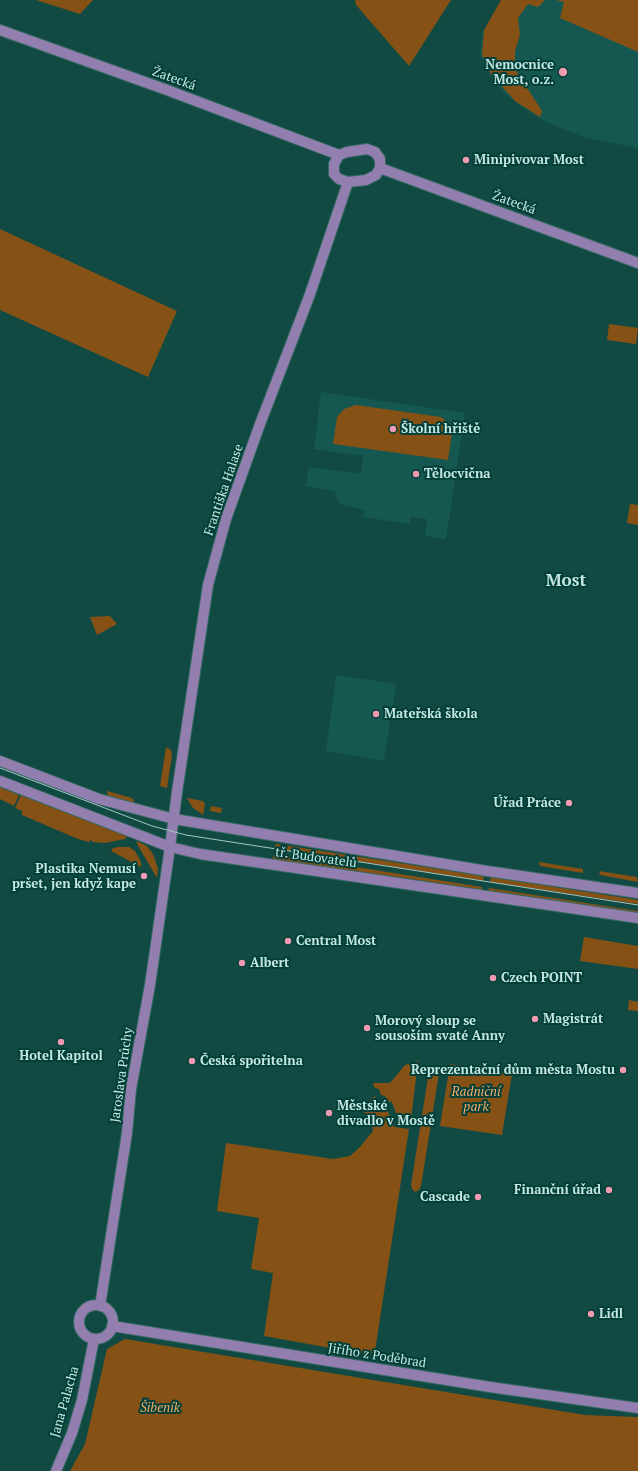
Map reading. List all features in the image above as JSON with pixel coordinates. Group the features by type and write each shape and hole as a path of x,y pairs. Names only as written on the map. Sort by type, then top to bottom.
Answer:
{"street":[{"name":"Žatecká","path":"0,30 168,90 339,155"},
{"path":"367,149 375,152 380,159 380,168 376,176 366,180 348,182 339,179 334,174 334,164 339,155 347,152 367,149"},
{"name":"Žatecká","path":"380,168 638,263"},
{"name":"Františka Halase","path":"170,847 208,585 226,519 260,424 309,297 348,182"},
{"name":"tř. Budovatelů","path":"0,761 99,799 174,819 487,871 638,893"},
{"name":"tř. Budovatelů","path":"0,781 170,847 212,856 638,918"},
{"name":"Jaroslava Průchy","path":"100,1306 124,1148 131,1089 150,985 170,847"},
{"path":"100,1306 111,1316 112,1326 104,1337 94,1339 85,1335 82,1331 79,1322 80,1317 86,1309 100,1306"},
{"name":"Jiřího z Poděbrad","path":"112,1326 490,1388 638,1408"},
{"name":"Jana Palacha","path":"56,1471 72,1433 82,1400 94,1339"}],"shaded area":[{"name":"Nemocnice Most, o.z.","path":"502,0 638,0 638,148 586,138 546,122 525,109 503,92 493,80 480,56 482,33"},
{"path":"321,392 465,413 446,539 425,536 427,519 411,517 410,524 363,517 364,510 339,504 335,491 306,486 309,467 361,474 363,456 314,449"},
{"path":"336,675 396,684 384,761 326,751"}],"green space":[{"path":"36,0 93,0 80,14"},
{"path":"355,0 451,0 409,66 356,5"},
{"path":"501,0 545,0 538,7 528,4 518,18 520,35 515,51 515,69 542,111 540,117 515,101 491,74 482,55 484,30"},
{"path":"556,0 638,0 638,52 560,18 564,2"},
{"path":"0,229 177,311 148,377 0,310"},
{"path":"609,324 638,328 636,344 607,340"},
{"name":"Školní hřiště","path":"356,405 441,417 449,424 452,433 448,460 333,444 337,417 344,409"},
{"path":"630,504 638,505 638,525 627,523"},
{"path":"110,616 117,624 97,635 90,617"},
{"path":"166,747 171,750 172,755 167,788 160,786"},
{"path":"0,787 19,795 14,806 0,799"},
{"path":"107,791 132,798 137,806 108,798"},
{"path":"21,795 127,836 125,839 105,843 92,842 91,839 89,842 78,839 22,815 22,811 15,808"},
{"path":"187,798 203,801 205,804 203,815 192,807"},
{"path":"211,806 222,808 221,813 210,811"},
{"path":"137,841 147,846 153,854 158,869 157,878 137,844"},
{"path":"276,844 484,876 483,881 275,848"},
{"path":"129,847 135,851 141,862 141,867 111,851 113,848"},
{"path":"274,854 482,887 482,891 273,860"},
{"path":"539,862 583,869 583,873 540,866"},
{"path":"599,871 637,877 638,882 600,875"},
{"path":"491,877 638,900 638,904 490,882"},
{"path":"489,888 638,911 638,915 488,892"},
{"path":"584,937 638,946 638,969 580,961"},
{"path":"629,1000 638,1002 638,1011 628,1010"},
{"path":"418,1061 411,1120 398,1119 392,1102 387,1101 385,1096 381,1095 379,1089 375,1088 373,1084 390,1083 405,1065"},
{"name":"Radniční park","path":"450,1064 512,1074 502,1135 440,1126"},
{"path":"435,1066 439,1068 439,1073 421,1186 419,1190 415,1192 411,1185 429,1071 431,1067"},
{"path":"375,1096 376,1102 381,1103 383,1108 387,1109 394,1127 409,1129 375,1351 369,1355 264,1336 273,1273 251,1269 259,1218 217,1211 226,1143 333,1159 350,1156 359,1148 373,1131 370,1116 360,1110"},
{"name":"Šibeník","path":"125,1339 585,1415 638,1417 638,1471 70,1471 85,1444 107,1349"}],"tram line":[{"path":"0,768 152,826 186,835 638,905"}],"place":[{"name":"Nemocnice Most, o.z.","path":"563,72"},
{"name":"Minipivovar Most","path":"466,160"},
{"name":"Školní hřiště","path":"393,429"},
{"name":"Tělocvična","path":"416,474"},
{"name":"Mateřská škola","path":"376,714"},
{"name":"Úřad Práce","path":"569,803"},
{"name":"Plastika Nemusí pršet, jen když kape","path":"144,876"},
{"name":"Central Most","path":"288,941"},
{"name":"Albert","path":"242,963"},
{"name":"Czech POINT","path":"493,978"},
{"name":"Magistrát","path":"535,1019"},
{"name":"Morový sloup se sousoším svaté Anny","path":"367,1028"},
{"name":"Hotel Kapitol","path":"61,1042"},
{"name":"Česká spořitelna","path":"192,1061"},
{"name":"Reprezentační dům města Mostu","path":"623,1070"},
{"name":"Městské divadlo v Mostě","path":"329,1113"},
{"name":"Finanční úřad","path":"609,1190"},
{"name":"Cascade","path":"478,1197"},
{"name":"Lidl","path":"591,1314"}],"district":[{"name":"Most","path":"566,581"}]}
